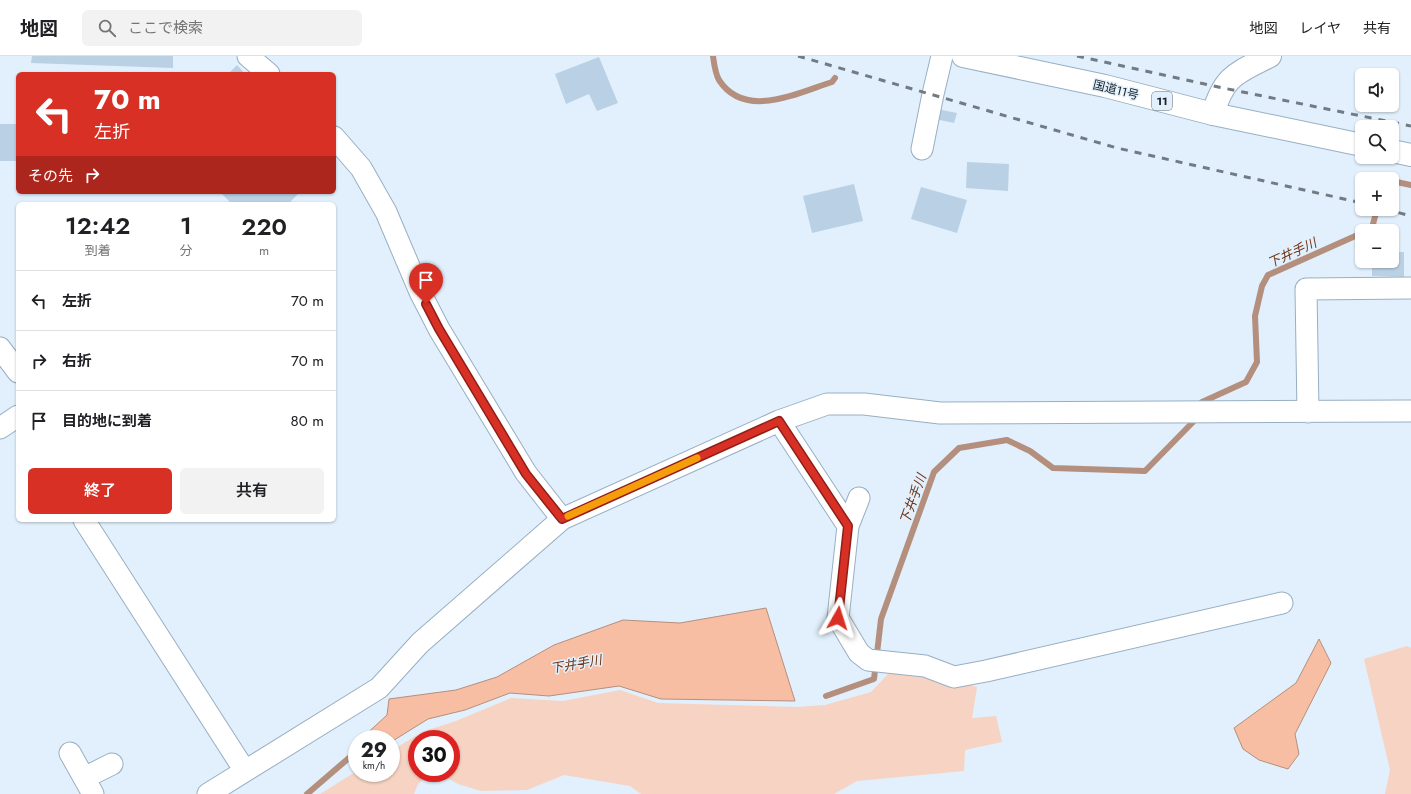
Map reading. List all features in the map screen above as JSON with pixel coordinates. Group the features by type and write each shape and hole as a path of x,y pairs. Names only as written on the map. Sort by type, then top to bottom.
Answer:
{"main road":[{"name":"国道11号","path":"963,56 1105,86 1213,114 1355,144"},
{"path":"1213,114 1223,88 1234,75 1270,56"},
{"path":"1399,152 1411,155"}],"street":[{"path":"248,56 268,72"},
{"path":"922,150 942,56"},
{"path":"336,139 361,168 386,212 420,292 439,329 526,474 562,519"},
{"path":"1308,412 1306,289 1411,288"},
{"path":"0,348 16,369"},
{"path":"208,794 379,688 420,643 562,519 779,421 827,404 864,404 940,413 1411,411"},
{"path":"0,428 16,418"},
{"path":"779,421 848,526"},
{"path":"859,498 848,526 838,618 859,653 876,661 925,666 954,677 1282,603"},
{"path":"85,522 246,771"},
{"path":"70,753 89,786 112,764"}],"shaded area":[{"path":"1407,646 1411,648 1411,794 1385,794 1390,770 1364,659"},
{"path":"928,672 977,687 972,718 996,716 1002,742 965,750 964,771 857,781 834,794 641,794 630,786 564,775 527,790 481,791 454,782 460,782 460,730 428,730 456,721 511,698 563,701 620,690 658,703 797,707 825,705 871,692 889,673"},
{"path":"408,741 408,782 420,782 414,794 320,794 348,777 348,782 400,782 400,745"}],"water":[{"path":"766,608 795,701 661,699 619,686 549,696 510,693 465,710 428,719 408,730 400,736 400,730 371,730 387,715 389,699 456,690 497,677 554,645 623,620 680,623"},
{"path":"1319,639 1331,663 1295,734 1299,754 1288,769 1259,760 1243,749 1234,728 1296,683"}],"building":[{"path":"32,56 173,56 173,68 31,63"},
{"path":"599,57 618,103 597,111 589,94 566,104 555,74"},
{"path":"237,65 243,72 230,72"},
{"path":"937,109 957,113 954,123 935,119"},
{"path":"0,124 16,124 16,161 0,161"},
{"path":"967,162 1009,164 1008,191 966,188"},
{"path":"854,184 863,221 812,233 803,196"},
{"path":"921,187 967,200 957,233 911,219"},
{"path":"222,194 298,194 290,202 230,202"},
{"path":"1399,252 1404,252 1404,277 1372,276 1372,268 1399,268"}],"waterway":[{"path":"713,56 719,80 730,92 743,99 757,101 788,97 832,82 835,78"},
{"name":"下井手川","path":"1399,182 1411,185"},
{"name":"下井手川","path":"1373,224 1375,216"},
{"name":"下井手川","path":"1202,402 1246,382 1257,362 1255,316 1262,286 1268,275 1355,236"},
{"name":"下井手川","path":"826,696 874,679 881,619 934,472 959,448 1007,440 1030,451 1053,468 1145,471 1193,422"},
{"name":"下井手川","path":"307,794 348,759"}],"railway":[{"path":"798,56 1117,148 1355,201"},
{"path":"1077,56 1223,88 1411,126"},
{"path":"1399,213 1411,216"}],"slow traffic":[{"path":"568,516 697,458"}],"route":[{"path":"426,304 439,329 526,474 562,519 779,421 848,526 838,618"}]}
